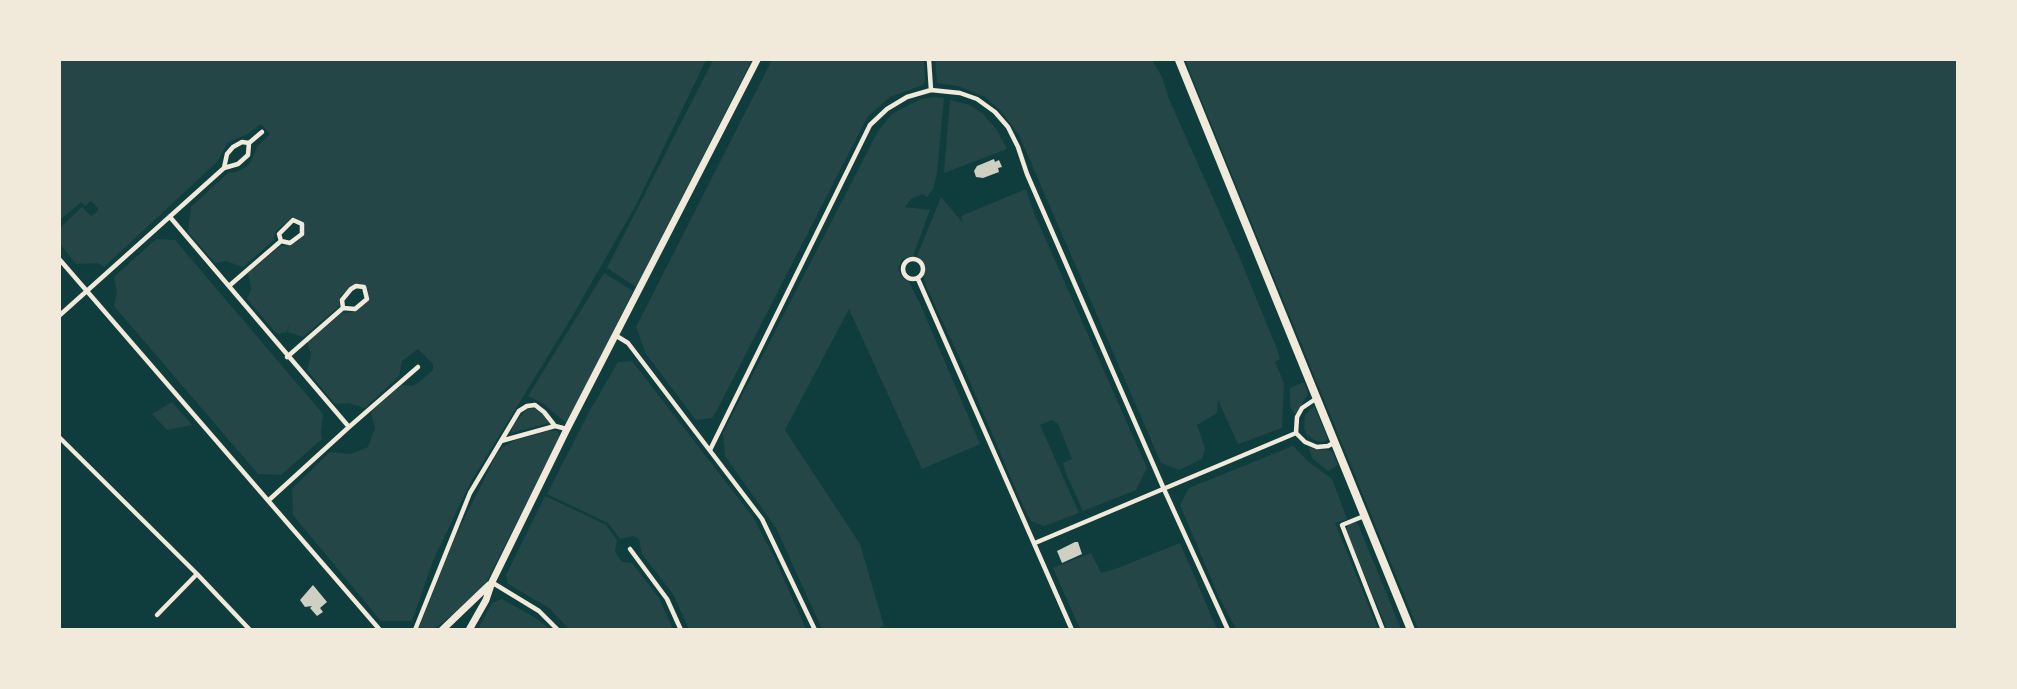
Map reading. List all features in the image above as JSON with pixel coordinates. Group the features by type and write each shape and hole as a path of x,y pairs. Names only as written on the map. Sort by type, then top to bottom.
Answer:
{"highway":[{"path":"1179,60 1411,629"}],"main road":[{"path":"469,629 486,600 492,582 566,429 757,60"},
{"path":"442,629 492,582"}],"street":[{"path":"929,60 930,90"},
{"path":"710,450 870,125 887,109 907,97 930,90 960,93 976,99 995,112 1008,127 1163,487 1228,629"},
{"path":"60,315 224,168 238,164 248,155 249,143 262,132"},
{"path":"224,168 227,155 233,147 242,142 249,143"},
{"path":"170,217 287,357 349,426"},
{"path":"293,220 302,224 302,233 290,243 281,241 279,234 293,220"},
{"path":"229,286 281,241"},
{"path":"916,259 924,265 918,279 912,279 903,272 907,261 916,259"},
{"path":"60,260 380,629"},
{"path":"918,279 1072,629"},
{"path":"287,357 343,308 355,309 366,299 364,288 356,286 351,289 342,300 343,308"},
{"path":"615,335 628,343 762,519 815,629"},
{"path":"269,500 349,426 418,368"},
{"path":"1317,398 1301,408 1297,417 1296,433 1305,442 1317,447 1336,442"},
{"path":"415,629 470,493 519,411 535,405 555,426"},
{"path":"500,441 555,426 566,429"},
{"path":"1035,543 1296,433"},
{"path":"60,438 250,629"},
{"path":"1364,516 1342,525 1383,629"},
{"path":"630,549 667,599 681,629"},
{"path":"157,615 197,574"},
{"path":"492,582 538,611 558,629"}],"shaded area":[{"path":"60,60 706,60 636,205 573,315 469,485 433,561 412,621 381,621 293,515 292,489 330,452 351,454 368,447 375,428 371,413 374,409 402,385 413,386 419,382 433,370 433,364 418,349 402,361 399,376 366,407 349,403 335,404 307,370 311,354 307,342 342,313 354,312 363,304 369,298 366,288 359,284 351,287 340,296 339,306 303,337 288,332 289,323 287,332 277,334 247,299 251,289 248,273 280,246 291,245 299,239 305,230 303,221 291,218 275,232 274,240 243,267 226,261 215,263 188,232 191,207 228,173 246,167 257,147 270,134 261,124 227,143 218,161 104,267 97,263 76,264 60,244 60,228 82,207 91,216 98,208 91,201 85,206 81,202 60,220"},
{"path":"713,60 752,60 636,287 607,268"},
{"path":"772,60 924,60 925,82 890,97 868,116 717,410 712,418 696,420 646,354 636,327"},
{"path":"935,60 1152,60 1162,77 1169,99 1277,349 1280,359 1275,362 1284,383 1282,428 1238,444 1218,400 1217,413 1197,425 1205,449 1202,459 1179,470 1161,463 1019,135 1000,110 985,97 958,86 937,83"},
{"path":"1185,60 1957,60 1957,629 1418,629"},
{"path":"944,98 933,189 927,197 923,194 911,199 905,207 930,210 913,256 902,259 898,269 901,276 908,280 921,306 980,444 922,469 849,309 785,430 860,544 884,626 875,629 822,629 776,528 725,456 723,433 878,131 892,114 921,99"},
{"path":"950,100 970,105 983,114 997,130 1007,149 944,173"},
{"path":"1026,189 1034,213 1147,468 1136,490 1083,511 1065,471 1063,463 1072,459 1058,424 1052,420 1040,425 1079,513 1044,526 1031,521 1023,506 927,288 923,275 925,265 917,256 941,197 964,224 961,216"},
{"path":"156,239 175,240 323,414 322,439 281,475 258,474 114,306 117,291 114,277"},
{"path":"604,273 633,291 567,424 544,404 528,396"},
{"path":"632,361 753,517 806,629 689,629 673,594 642,554 639,539 633,536 620,539 608,523 547,494 618,362"},
{"path":"1304,382 1308,394 1295,415 1290,406 1290,388"},
{"path":"172,402 192,425 167,430 152,414"},
{"path":"1314,406 1328,440 1322,442 1307,435 1304,429 1305,415"},
{"path":"528,408 542,411 549,423 511,433 513,425"},
{"path":"557,431 560,436 488,579 469,602 434,629 418,630 456,535 497,454 516,440"},
{"path":"1293,446 1332,479 1347,519 1335,523 1378,629 1236,629 1219,597 1180,505 1189,488"},
{"path":"1309,448 1329,450 1338,465 1328,471 1312,458"},
{"path":"545,496 606,525 617,540 615,552 622,562 632,563 659,598 673,629 569,629 549,608 508,584 506,575"},
{"path":"1354,522 1358,524 1401,629 1387,629 1346,530 1348,525"},
{"path":"1180,543 1217,629 1080,629 1053,568 1091,553 1101,573"},
{"path":"502,599 550,629 478,629 492,603"}],"building":[{"path":"994,159 995,162 999,160 1002,167 998,168 999,172 983,178 976,177 974,171 977,166"},
{"path":"1078,542 1082,554 1062,563 1057,551"},
{"path":"313,585 327,602 320,608 323,612 317,616 310,608 312,606 305,607 300,600"}]}
